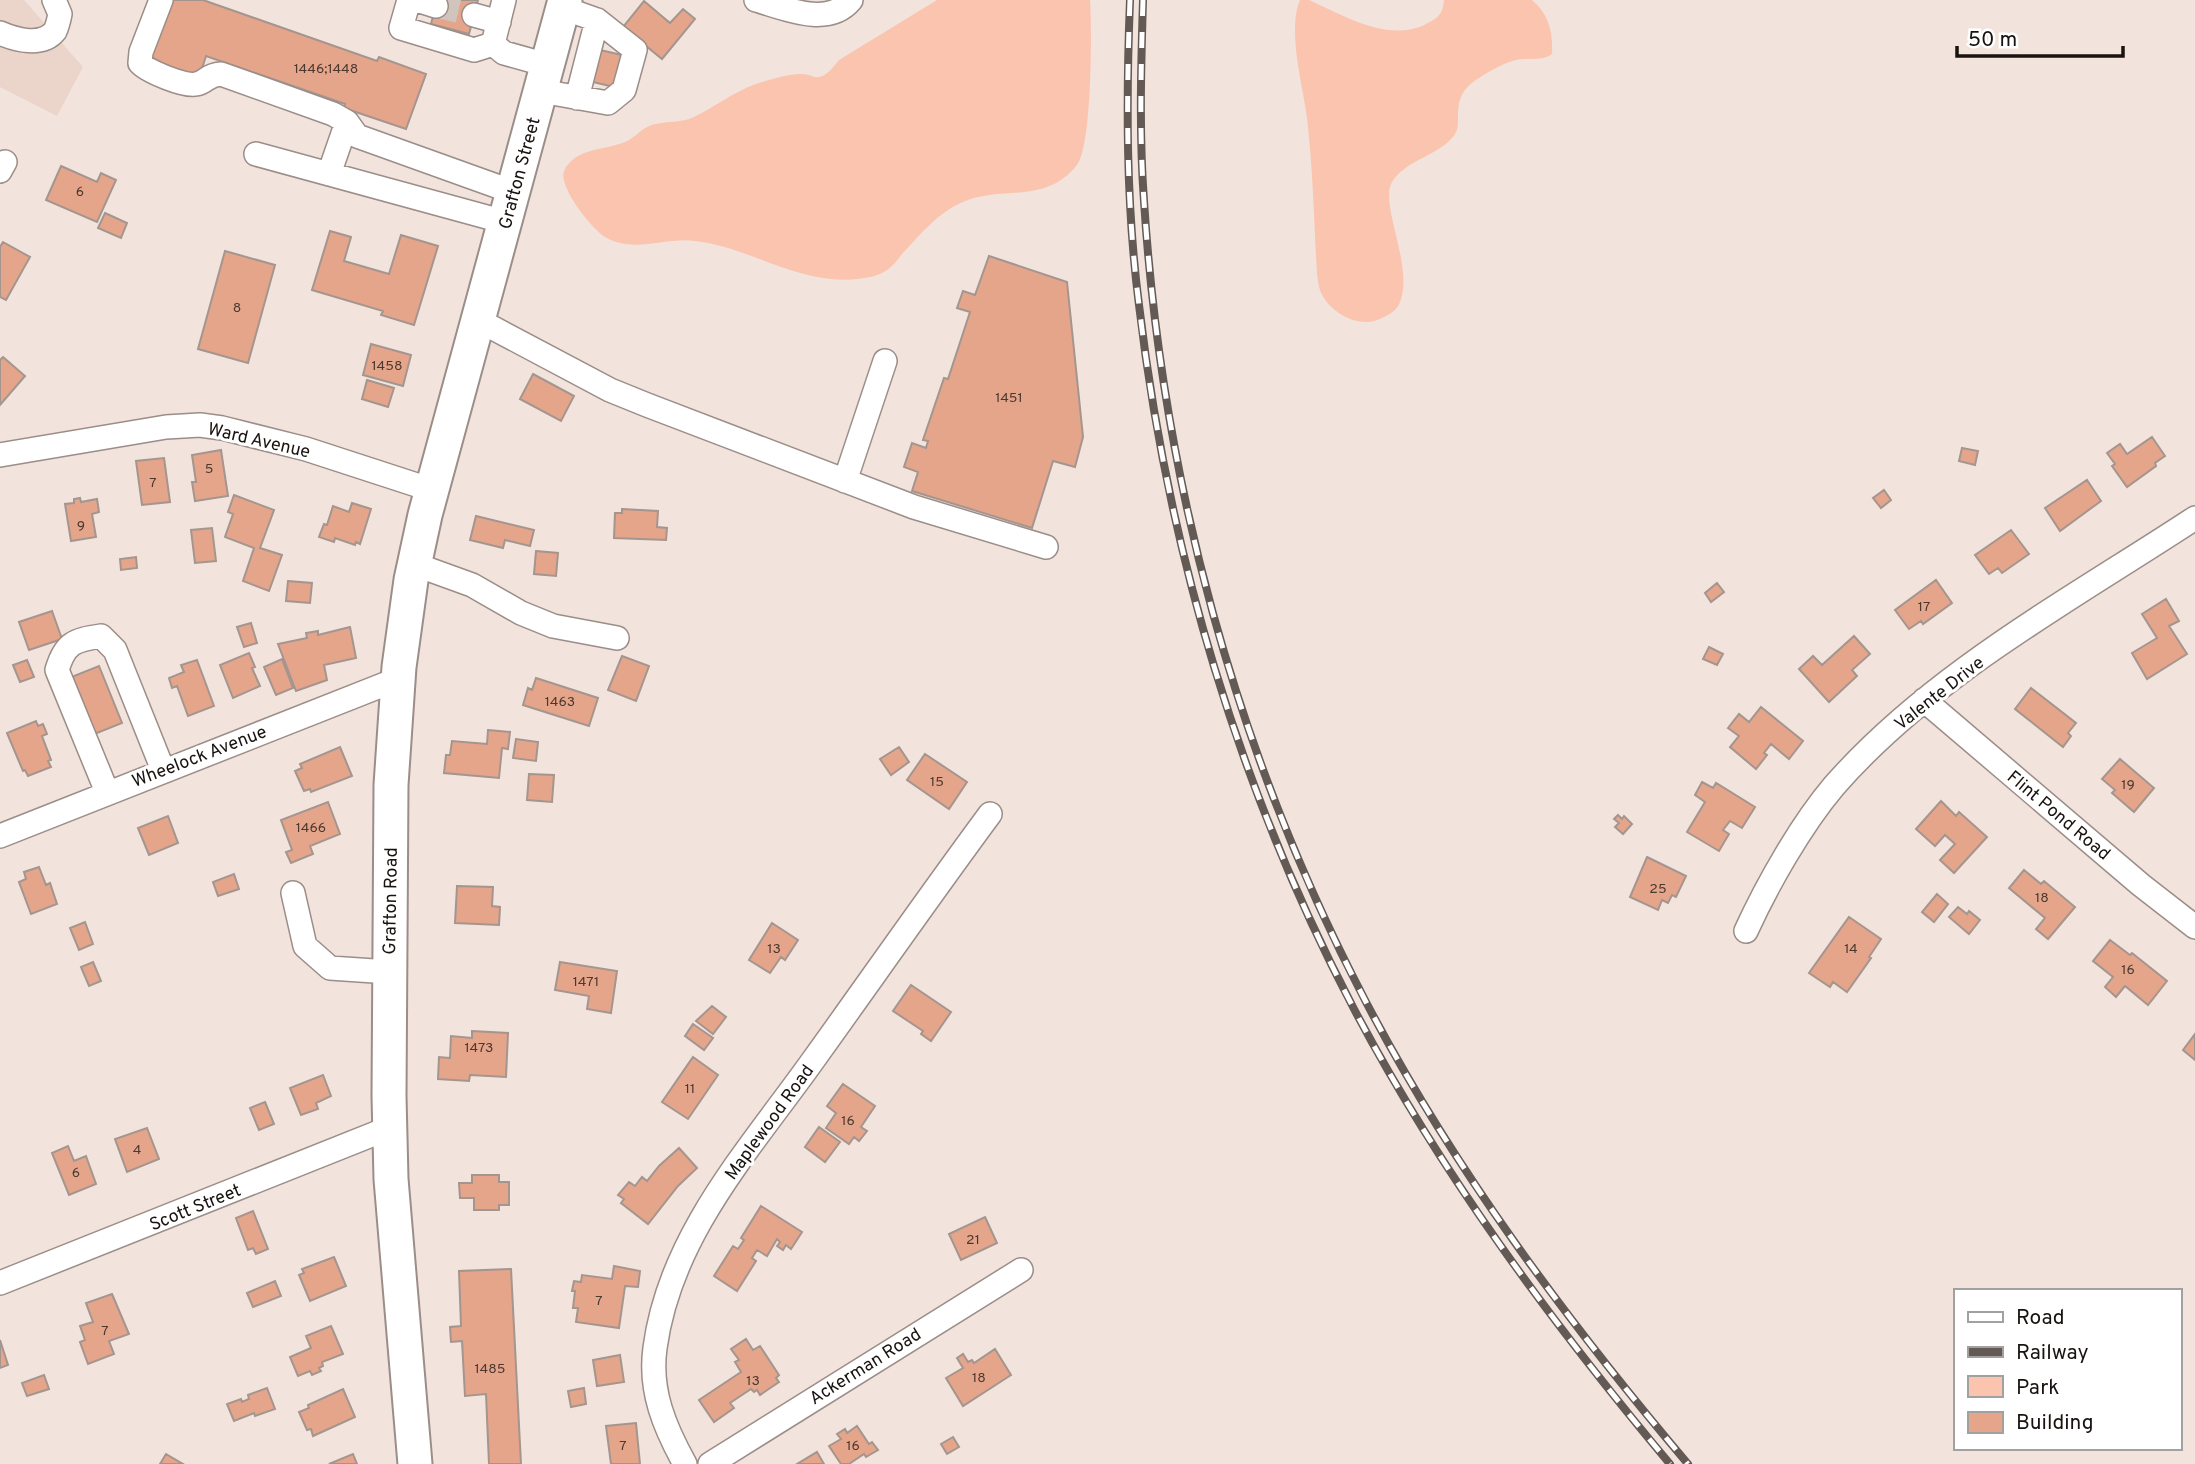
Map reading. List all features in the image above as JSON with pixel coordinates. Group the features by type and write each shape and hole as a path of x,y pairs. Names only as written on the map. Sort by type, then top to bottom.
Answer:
{"highway":[{"name":"Grafton Street","path":"475,333 564,4"},
{"name":"Grafton Road","path":"415,1464 396,1258 389,1128 391,785 398,679 414,564 475,333"}],"street":[{"path":"0,33 29,41 43,39 55,31 60,14 54,0"},
{"path":"161,0 141,52 140,62 145,68 191,85 198,84 211,75 221,74 333,114 346,122 357,136 509,207"},
{"path":"409,0 401,28 474,50 496,33 504,0"},
{"path":"756,0 793,11 825,15 851,0"},
{"path":"474,15 496,33 504,53 577,98 608,103 624,90 635,50 597,20 564,4"},
{"path":"577,98 597,20"},
{"path":"329,174 346,122"},
{"path":"256,153 329,174 509,207"},
{"path":"475,333 610,390 914,507 1046,547"},
{"path":"845,481 885,360"},
{"name":"Ward Avenue","path":"0,455 166,427 200,425 306,449 432,490"},
{"name":"Valente Drive","path":"1746,931 1777,870 1833,788 1924,700 2011,638 2195,518"},
{"path":"414,564 472,585 521,613 553,626 617,638"},
{"path":"107,792 57,670 61,656 77,639 101,636 115,650 163,770"},
{"name":"Wheelock Avenue","path":"0,836 398,679"},
{"name":"Flint Pond Road","path":"1924,700 2141,885 2195,927"},
{"name":"Maplewood Road","path":"685,1464 659,1409 654,1350 669,1288 682,1256 698,1223 734,1169 990,814"},
{"path":"293,893 305,946 330,968 389,972"},
{"name":"Scott Street","path":"0,1283 389,1128"},
{"name":"Ackerman Road","path":"710,1464 1021,1270"}],"shaded area":[{"path":"0,0 24,0 83,67 57,116 0,87"}],"green space":[{"path":"937,0 1090,0 1090,86 1086,136 1077,165 1065,177 1037,190 978,197 954,206 930,225 884,272 857,279 815,276 735,250 695,241 638,245 616,242 592,226 571,197 566,187 564,171 569,163 583,154 625,142 658,123 683,121 694,117 756,84 792,75 822,76 839,60"},
{"path":"1300,0 1309,0 1368,26 1400,31 1433,20 1440,13 1444,0 1532,0 1546,17 1551,31 1552,54 1543,58 1509,62 1473,82 1461,96 1455,134 1441,148 1398,174 1392,182 1389,192 1390,205 1403,271 1403,287 1397,308 1371,322 1353,320 1337,311 1324,298 1319,286 1309,137 1295,42 1296,13"}],"building":[{"path":"168,0 203,0 377,61 379,57 426,74 406,129 344,108 345,104 206,56 198,81 146,63"},
{"path":"437,0 478,0 469,34 431,24"},
{"path":"644,1 670,23 683,9 695,19 662,59 623,27"},
{"path":"600,50 622,55 614,87 593,82"},
{"path":"61,166 97,182 101,173 116,180 97,222 46,200"},
{"path":"105,213 127,223 121,238 98,228"},
{"path":"330,231 351,237 344,261 389,274 401,235 438,246 414,325 381,315 383,311 312,290"},
{"path":"3,242 30,257 6,300 0,297 0,247"},
{"path":"225,251 275,265 248,363 198,349"},
{"path":"989,256 1067,282 1083,437 1075,467 1053,461 1032,528 912,491 918,472 904,467 912,443 926,448 928,441 923,440 944,378 948,379 970,312 957,308 963,291 975,295"},
{"path":"371,344 411,355 403,386 363,375"},
{"path":"3,357 25,376 0,405 0,360"},
{"path":"533,374 574,396 561,421 520,399"},
{"path":"367,380 394,388 388,407 362,399"},
{"path":"2152,437 2165,456 2127,487 2112,466 2115,464 2107,453 2120,444 2127,454"},
{"path":"1962,448 1978,451 1975,465 1959,461"},
{"path":"221,450 228,496 195,501 192,482 196,482 192,455"},
{"path":"164,458 170,502 142,505 136,461"},
{"path":"2087,480 2101,501 2060,531 2045,508"},
{"path":"1884,490 1891,500 1881,508 1873,498"},
{"path":"234,495 274,510 260,548 282,555 269,591 243,581 254,548 225,537 233,514 228,512"},
{"path":"80,498 81,502 97,499 99,512 92,514 96,537 71,541 65,504 74,503 74,499"},
{"path":"352,503 371,509 360,544 356,542 355,545 335,538 334,542 319,537 324,524 327,525 333,506 349,512"},
{"path":"622,509 658,511 657,527 667,528 666,540 614,538 615,513 622,513"},
{"path":"476,516 534,530 530,546 505,540 503,548 470,540"},
{"path":"212,528 216,561 195,563 191,530"},
{"path":"2011,530 2029,554 2002,573 1998,568 1989,574 1975,555"},
{"path":"536,551 558,553 556,576 534,574"},
{"path":"136,557 137,568 121,570 120,559"},
{"path":"1936,580 1952,603 1923,624 1921,621 1909,629 1895,610"},
{"path":"288,581 312,583 310,603 286,601"},
{"path":"1717,583 1724,592 1711,602 1705,593"},
{"path":"2166,599 2179,621 2169,626 2187,654 2147,679 2132,653 2157,638 2142,614"},
{"path":"52,611 62,639 29,650 19,622"},
{"path":"251,623 257,643 244,647 237,627"},
{"path":"350,627 356,658 324,665 327,680 296,691 278,644 307,638 306,633 318,631 318,635"},
{"path":"1854,636 1870,654 1852,670 1857,676 1829,702 1799,669 1813,656 1822,665"},
{"path":"1709,647 1723,654 1717,665 1703,659"},
{"path":"249,653 260,686 233,698 220,665"},
{"path":"622,656 649,666 636,701 608,690"},
{"path":"282,659 293,688 276,695 264,667"},
{"path":"27,660 34,677 20,682 13,665"},
{"path":"197,660 214,706 188,716 177,686 172,688 169,678 184,672 181,665"},
{"path":"99,666 122,723 92,735 69,678"},
{"path":"536,678 598,698 589,726 523,705 528,688 532,690"},
{"path":"2031,688 2076,723 2068,733 2071,736 2063,747 2015,709"},
{"path":"1761,707 1803,741 1789,759 1771,744 1764,753 1767,755 1756,769 1730,747 1739,736 1728,728 1739,714 1749,722"},
{"path":"36,721 38,726 43,724 47,734 42,736 51,767 28,776 25,770 23,771 7,733"},
{"path":"488,730 510,732 508,749 502,748 499,778 444,773 446,755 450,755 452,741 487,744"},
{"path":"516,739 538,742 536,761 513,758"},
{"path":"340,747 352,776 311,792 310,789 304,791 295,771 302,768 300,764"},
{"path":"899,747 909,762 891,775 880,759"},
{"path":"925,754 967,782 949,809 907,780"},
{"path":"2120,759 2154,788 2134,812 2112,793 2115,790 2102,779"},
{"path":"529,774 554,775 552,802 527,800"},
{"path":"1702,782 1713,788 1716,783 1755,807 1742,828 1730,821 1723,830 1729,834 1719,851 1687,832 1705,802 1695,795"},
{"path":"1941,801 1956,816 1959,812 1987,837 1954,873 1940,860 1955,844 1945,835 1935,846 1916,829"},
{"path":"328,802 340,834 310,846 313,854 291,863 286,852 292,850 281,820"},
{"path":"1618,815 1622,819 1624,816 1632,824 1623,834 1615,827 1619,823 1614,819"},
{"path":"168,816 178,843 149,855 138,828"},
{"path":"1647,857 1686,876 1676,897 1672,895 1668,903 1662,900 1658,910 1630,897"},
{"path":"39,867 46,885 50,883 57,904 31,914 19,882 26,879 24,872"},
{"path":"2024,870 2041,884 2044,881 2075,907 2048,939 2036,929 2045,918 2009,888"},
{"path":"234,874 239,889 218,896 213,882"},
{"path":"457,886 493,887 492,906 500,907 499,925 455,923"},
{"path":"1937,894 1948,904 1934,922 1922,912"},
{"path":"1958,907 1967,914 1969,911 1980,920 1969,934 1949,917"},
{"path":"1849,917 1881,939 1847,992 1833,982 1830,987 1809,973"},
{"path":"85,922 93,944 79,950 70,928"},
{"path":"772,923 798,940 785,960 781,957 770,973 749,960"},
{"path":"2110,940 2130,955 2132,953 2167,981 2148,1005 2125,986 2116,997 2105,987 2113,977 2093,961"},
{"path":"93,962 101,981 89,986 81,967"},
{"path":"560,962 617,971 611,1013 587,1009 589,996 555,990"},
{"path":"911,985 951,1012 931,1041 921,1034 923,1031 893,1011"},
{"path":"712,1006 726,1017 713,1034 696,1021"},
{"path":"693,1024 713,1038 704,1050 685,1036"},
{"path":"472,1031 508,1033 506,1077 470,1075 469,1081 438,1079 439,1057 450,1058 451,1036 472,1038"},
{"path":"2195,1034 2195,1060 2183,1050"},
{"path":"693,1057 718,1075 688,1119 662,1102"},
{"path":"323,1075 331,1096 316,1103 318,1109 301,1115 290,1088"},
{"path":"843,1084 875,1106 861,1127 867,1131 859,1141 854,1137 849,1144 826,1128 836,1113 827,1106"},
{"path":"265,1102 274,1124 259,1130 250,1108"},
{"path":"819,1127 840,1142 825,1162 805,1147"},
{"path":"147,1128 159,1159 127,1172 115,1139"},
{"path":"68,1146 74,1161 86,1156 96,1184 69,1195 52,1153"},
{"path":"679,1148 697,1168 678,1186 648,1224 621,1203 624,1199 618,1195 629,1182 635,1186 642,1177 647,1181"},
{"path":"472,1175 499,1175 499,1182 509,1182 509,1205 499,1205 499,1210 474,1210 474,1198 460,1198 459,1183 472,1183"},
{"path":"761,1206 802,1232 791,1249 786,1245 783,1250 777,1246 780,1242 777,1239 767,1256 757,1250 752,1258 756,1261 737,1291 714,1276 733,1246 738,1249 744,1240 741,1238"},
{"path":"253,1211 268,1249 256,1254 253,1248 248,1250 236,1218"},
{"path":"985,1217 997,1243 961,1260 949,1234"},
{"path":"334,1257 346,1286 310,1301 299,1275 304,1273 302,1269"},
{"path":"614,1266 640,1271 638,1287 625,1286 619,1328 576,1322 578,1308 573,1308 574,1281 581,1282 582,1275 612,1279"},
{"path":"511,1269 521,1464 489,1464 486,1394 465,1396 462,1341 451,1342 450,1327 461,1326 459,1271"},
{"path":"275,1281 281,1296 253,1307 247,1293"},
{"path":"112,1294 129,1334 109,1341 114,1354 88,1364 80,1342 85,1340 80,1326 93,1322 86,1303"},
{"path":"331,1326 343,1354 322,1362 323,1366 319,1368 321,1371 312,1375 310,1371 298,1376 290,1357 311,1348 306,1336"},
{"path":"746,1339 753,1350 760,1346 779,1375 776,1378 779,1382 760,1395 757,1390 754,1392 751,1389 730,1403 734,1408 714,1422 699,1400 741,1372 735,1362 739,1360 731,1349"},
{"path":"0,1340 8,1365 0,1368"},
{"path":"995,1349 1011,1375 963,1406 946,1378 963,1368 957,1358 963,1354 968,1362 972,1360 974,1363"},
{"path":"620,1355 624,1382 597,1386 593,1360"},
{"path":"44,1375 49,1389 27,1396 22,1383"},
{"path":"267,1388 275,1409 234,1421 227,1404 241,1399 242,1402 249,1399 248,1395"},
{"path":"584,1388 586,1404 571,1407 568,1391"},
{"path":"343,1389 355,1417 313,1436 311,1429 307,1430 299,1412"},
{"path":"636,1423 640,1464 611,1464 606,1426"},
{"path":"857,1426 869,1444 872,1442 878,1450 866,1457 864,1454 849,1464 841,1464 829,1446 841,1439 837,1434 845,1429 847,1433"},
{"path":"953,1437 959,1447 947,1454 941,1444"},
{"path":"817,1452 824,1464 797,1464"},
{"path":"166,1454 183,1464 160,1464"},
{"path":"353,1454 357,1464 329,1464"}],"tunnel":[{"path":"436,6 474,15"}],"railway":[{"path":"1130,0 1129,191 1139,305 1152,397 1189,578 1243,755 1313,926 1387,1070 1500,1245 1583,1356 1670,1464"},
{"path":"1143,0 1142,176 1153,306 1168,409 1188,512 1213,614 1243,713 1279,812 1320,908 1366,1002 1436,1124 1514,1242 1556,1299 1688,1464"}]}
